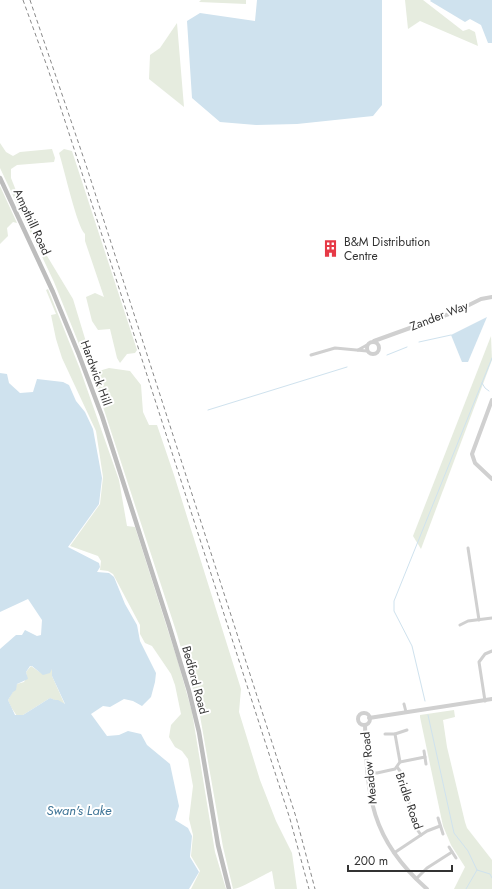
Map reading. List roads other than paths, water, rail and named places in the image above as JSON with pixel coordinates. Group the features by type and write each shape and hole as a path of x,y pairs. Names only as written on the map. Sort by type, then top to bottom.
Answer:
{"main road":[{"name":"Ampthill Road","path":"0,178 45,275"},
{"name":"Hardwick Hill","path":"45,275 79,355 123,481"},
{"name":"Bedford Road","path":"123,481 189,691 205,762 218,845 229,889"}],"street":[{"name":"Zander Way","path":"374,341 458,311 481,299 492,297"},
{"path":"311,355 335,348 367,351 370,354 374,354 386,337"},
{"path":"356,351 374,341 380,347"},
{"path":"367,345 367,351"},
{"path":"492,400 472,454 475,463 492,480"},
{"path":"468,548 479,620"},
{"path":"460,625 492,618"},
{"path":"485,698 479,662 485,654 492,651"},
{"name":"Meadow Road","path":"370,718 485,698 492,699"},
{"path":"404,704 406,712"},
{"path":"365,713 370,718 369,722 364,725 359,722 359,715 365,713"},
{"name":"Meadow Road","path":"364,725 369,795 383,836 394,853 416,879 427,889"},
{"path":"385,734 395,734 407,730"},
{"path":"367,772 377,773 397,768 400,762 395,734"},
{"path":"424,751 426,764"},
{"path":"400,762 425,757"},
{"name":"Bridle Road","path":"397,768 400,771 404,794 408,797 414,825 421,835"},
{"path":"438,818 444,834"},
{"path":"394,853 421,835 440,826"},
{"path":"449,847 456,858"},
{"path":"416,879 430,866 452,852"}],"water":[{"path":"257,0 382,0 382,105 373,116 297,124 256,125 220,122 192,98 187,21 200,13 255,21"},
{"path":"492,0 492,43 488,43 481,25 470,19 465,22 430,1"},
{"path":"487,317 468,362 462,362 451,335"},
{"name":"Swan's Lake","path":"0,373 7,374 9,383 20,393 33,392 37,379 63,382 69,385 76,401 85,412 93,429 102,478 99,504 68,547 99,563 100,567 97,572 109,573 114,577 125,604 137,625 140,641 156,673 151,697 142,706 133,701 124,699 110,707 103,706 91,714 107,736 119,735 128,731 141,734 147,745 170,764 179,806 175,820 188,828 192,836 190,857 199,872 189,889 0,889 0,649 16,635 22,635 25,630 37,636 41,635 42,620 28,599 0,612","holes":["30,666 43,675 50,673 52,669 52,676 65,704 50,698 23,715 15,715 8,700 16,690 17,684 28,679 26,672"]}],"waterway":[{"path":"419,342 451,335"},
{"path":"387,355 407,347"},
{"path":"425,701 412,646 394,611 394,601 492,358"},
{"path":"208,410 347,367"},
{"path":"482,383 489,391"},
{"path":"428,715 454,833 468,851 477,870 466,889"},
{"path":"477,870 490,874 492,878"}],"railway":[{"path":"23,0 48,69 80,167 290,819 309,889"},
{"path":"30,0 86,165 296,817 315,889"}],"place":[{"name":"B&M Distribution Centre","path":"331,249"}]}
